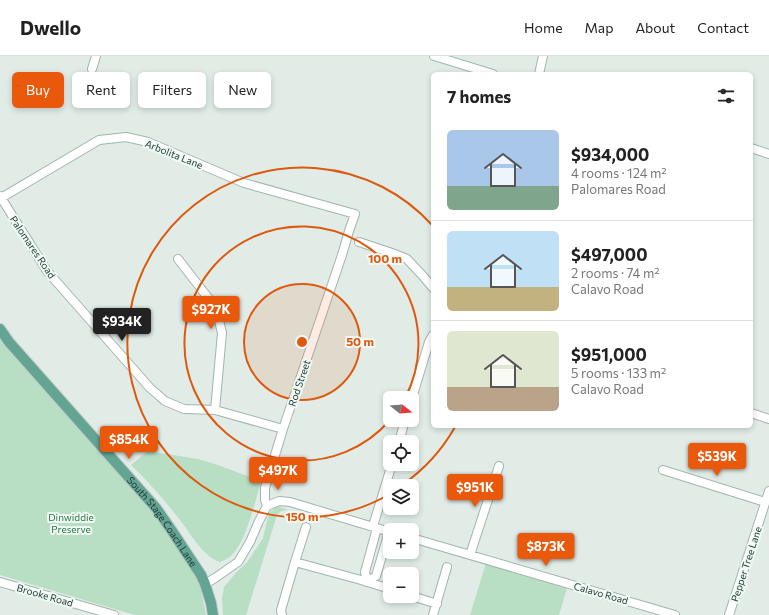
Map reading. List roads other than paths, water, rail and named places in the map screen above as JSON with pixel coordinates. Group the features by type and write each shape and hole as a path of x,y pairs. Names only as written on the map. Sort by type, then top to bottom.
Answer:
{"main road":[{"name":"South Stage Coach Lane","path":"0,329 9,342 156,508 172,530 201,576 211,603 213,615"}],"street":[{"path":"92,69 96,56"},
{"path":"434,56 486,72"},
{"path":"539,72 543,56"},
{"name":"Arbolita Lane","path":"1,197 99,140 126,137 148,142 244,183 355,214"},
{"path":"753,149 769,154"},
{"name":"Palomares Road","path":"1,197 47,271 150,388 165,402 184,409 215,410 283,429"},
{"name":"Rod Street","path":"267,506 265,500 265,488 283,429 355,214"},
{"path":"359,242 407,259 431,286"},
{"path":"178,259 216,308 222,333 215,410"},
{"path":"414,391 431,338"},
{"path":"753,414 769,419"},
{"path":"470,555 499,466"},
{"path":"663,470 765,502"},
{"path":"367,582 365,572 390,471"},
{"name":"Pepper Tree Lane","path":"730,615 769,490"},
{"path":"205,584 238,562 250,542 267,506 279,501 290,502 383,530"},
{"path":"282,615 280,610 306,527"},
{"name":"Calavo Road","path":"419,540 675,615"},
{"path":"367,582 376,576 383,554"},
{"path":"295,562 383,587"},
{"path":"433,615 447,567"},
{"name":"Brooke Road","path":"0,582 114,615"},
{"path":"419,598 437,604"}],"park label":[{"name":"Dinwiddie Preserve","path":"71,522"}]}
